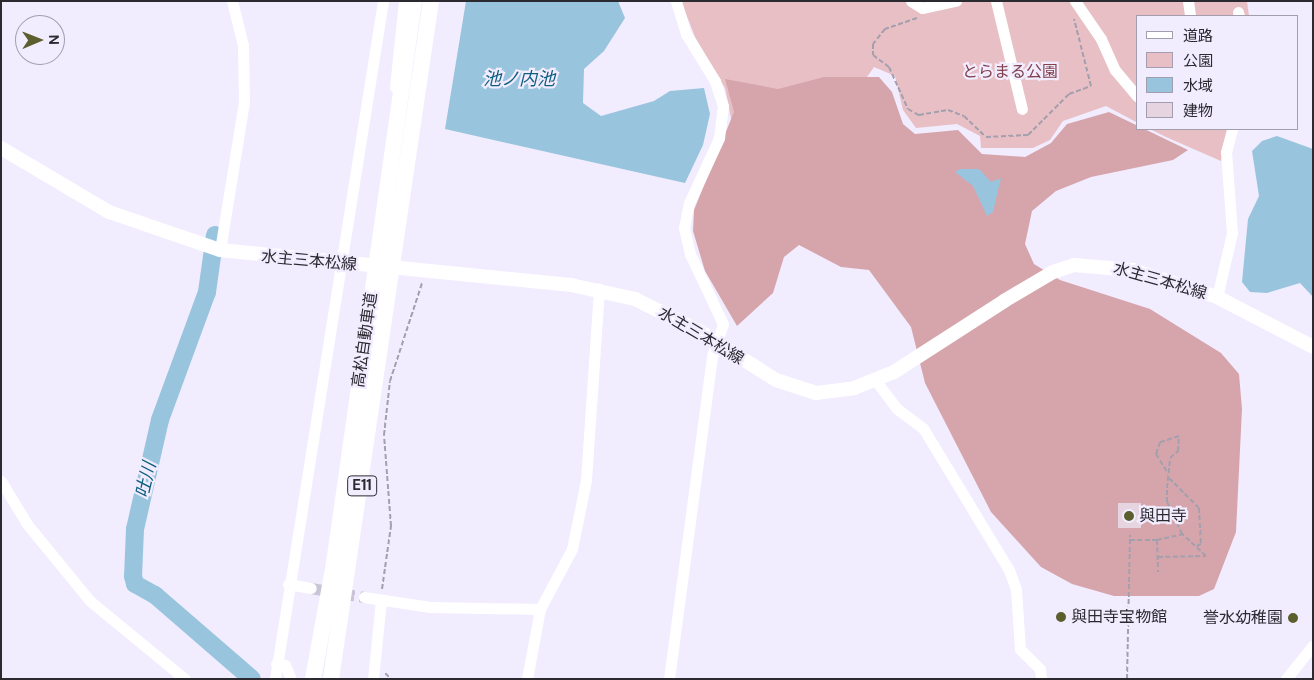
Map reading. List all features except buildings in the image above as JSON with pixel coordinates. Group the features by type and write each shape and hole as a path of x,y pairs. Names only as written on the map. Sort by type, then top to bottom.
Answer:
{"highway":[{"name":"高松自動車道","path":"331,679 400,140 414,1"},
{"name":"高松自動車道","path":"400,140 431,1"},
{"name":"高松自動車道","path":"314,675 380,292"}],"main road":[{"name":"水主三本松線","path":"1,148 109,212 220,250 599,288 668,314 776,380 802,390 836,392 876,381 1053,272 1074,265 1133,270 1217,297 1313,347"}],"street":[{"path":"220,250 244,102 243,45 232,1"},
{"path":"275,679 288,584 383,1"},
{"path":"400,140 404,1"},
{"path":"400,140 439,1"},
{"path":"669,679 722,317 690,254 684,228 689,203 719,138 723,106 715,81 686,34 676,1"},
{"path":"912,1 922,8 956,1"},
{"path":"996,1 1022,109"},
{"path":"1188,1 1190,15"},
{"path":"1073,6 1101,39 1115,70 1136,96"},
{"path":"1217,297 1232,233 1226,152 1232,130"},
{"path":"528,679 540,609 572,549 586,480 599,288"},
{"path":"876,381 896,408 923,428 1009,570 1016,589 1020,649 1040,669 1041,679"},
{"path":"1,481 26,524 90,601 185,679"},
{"path":"288,584 311,588"},
{"path":"364,597 430,607 540,609"},
{"path":"373,679 381,600"},
{"path":"1286,679 1313,645"},
{"path":"276,664 285,665 290,679"}],"path":[{"path":"922,8 921,16 885,30 873,44 872,55 890,67 908,109 919,114 948,110 964,116 986,137 1028,135 1068,94 1091,86 1073,6"},
{"path":"381,600 391,526 384,435 390,381 426,271"},
{"path":"1158,557 1206,556 1195,548 1182,534 1167,502 1168,473 1156,454 1160,442 1179,436 1168,473"},
{"path":"1169,478 1199,508 1201,544 1195,548"},
{"path":"1130,540 1157,540 1182,534"},
{"path":"1127,679 1130,535"},
{"path":"1157,540 1158,572"}],"green space":[{"name":"とらまる公園","path":"681,1 1247,1 1249,15 1136,15 1136,122 1106,106 1063,121 1050,140 1033,148 981,148 980,136 957,124 916,128 903,110 895,76 874,67 853,97 733,128 725,88 695,37"},
{"path":"1152,130 1228,130 1221,161"}],"shaded area":[{"path":"824,77 879,77 892,92 903,124 915,134 958,130 982,154 1025,157 1051,143 1067,124 1109,112 1136,125 1136,130 1146,130 1188,150 1173,160 1091,177 1056,191 1032,211 1025,244 1034,264 1060,280 1150,309 1221,353 1239,374 1242,409 1236,532 1214,589 1199,596 1114,596 1072,584 1041,567 991,512 925,383 911,327 869,270 841,267 799,245 784,257 773,293 737,326 705,271 693,231 694,210 734,112 725,79 778,89"}],"water":[{"name":"池ノ内池","path":"466,1 618,1 625,18 604,51 584,69 583,103 601,116 654,101 670,91 704,88 710,114 703,145 685,183 445,129"},
{"path":"1277,136 1313,149 1313,297 1300,283 1267,293 1250,292 1242,282 1248,219 1259,196 1252,151 1262,141"},
{"path":"960,169 979,169 991,182 1001,178 993,212 987,216 973,186 955,172"}],"waterway":[{"name":"吐川","path":"215,235 207,292 160,420 135,529 133,576 135,584 155,595 252,679"}],"tunnel":[{"path":"311,588 364,597"}],"place":[{"name":"與田寺","path":"1129,516"},
{"name":"與田寺宝物館","path":"1061,617"},
{"name":"誉水幼稚園","path":"1293,618"}]}
